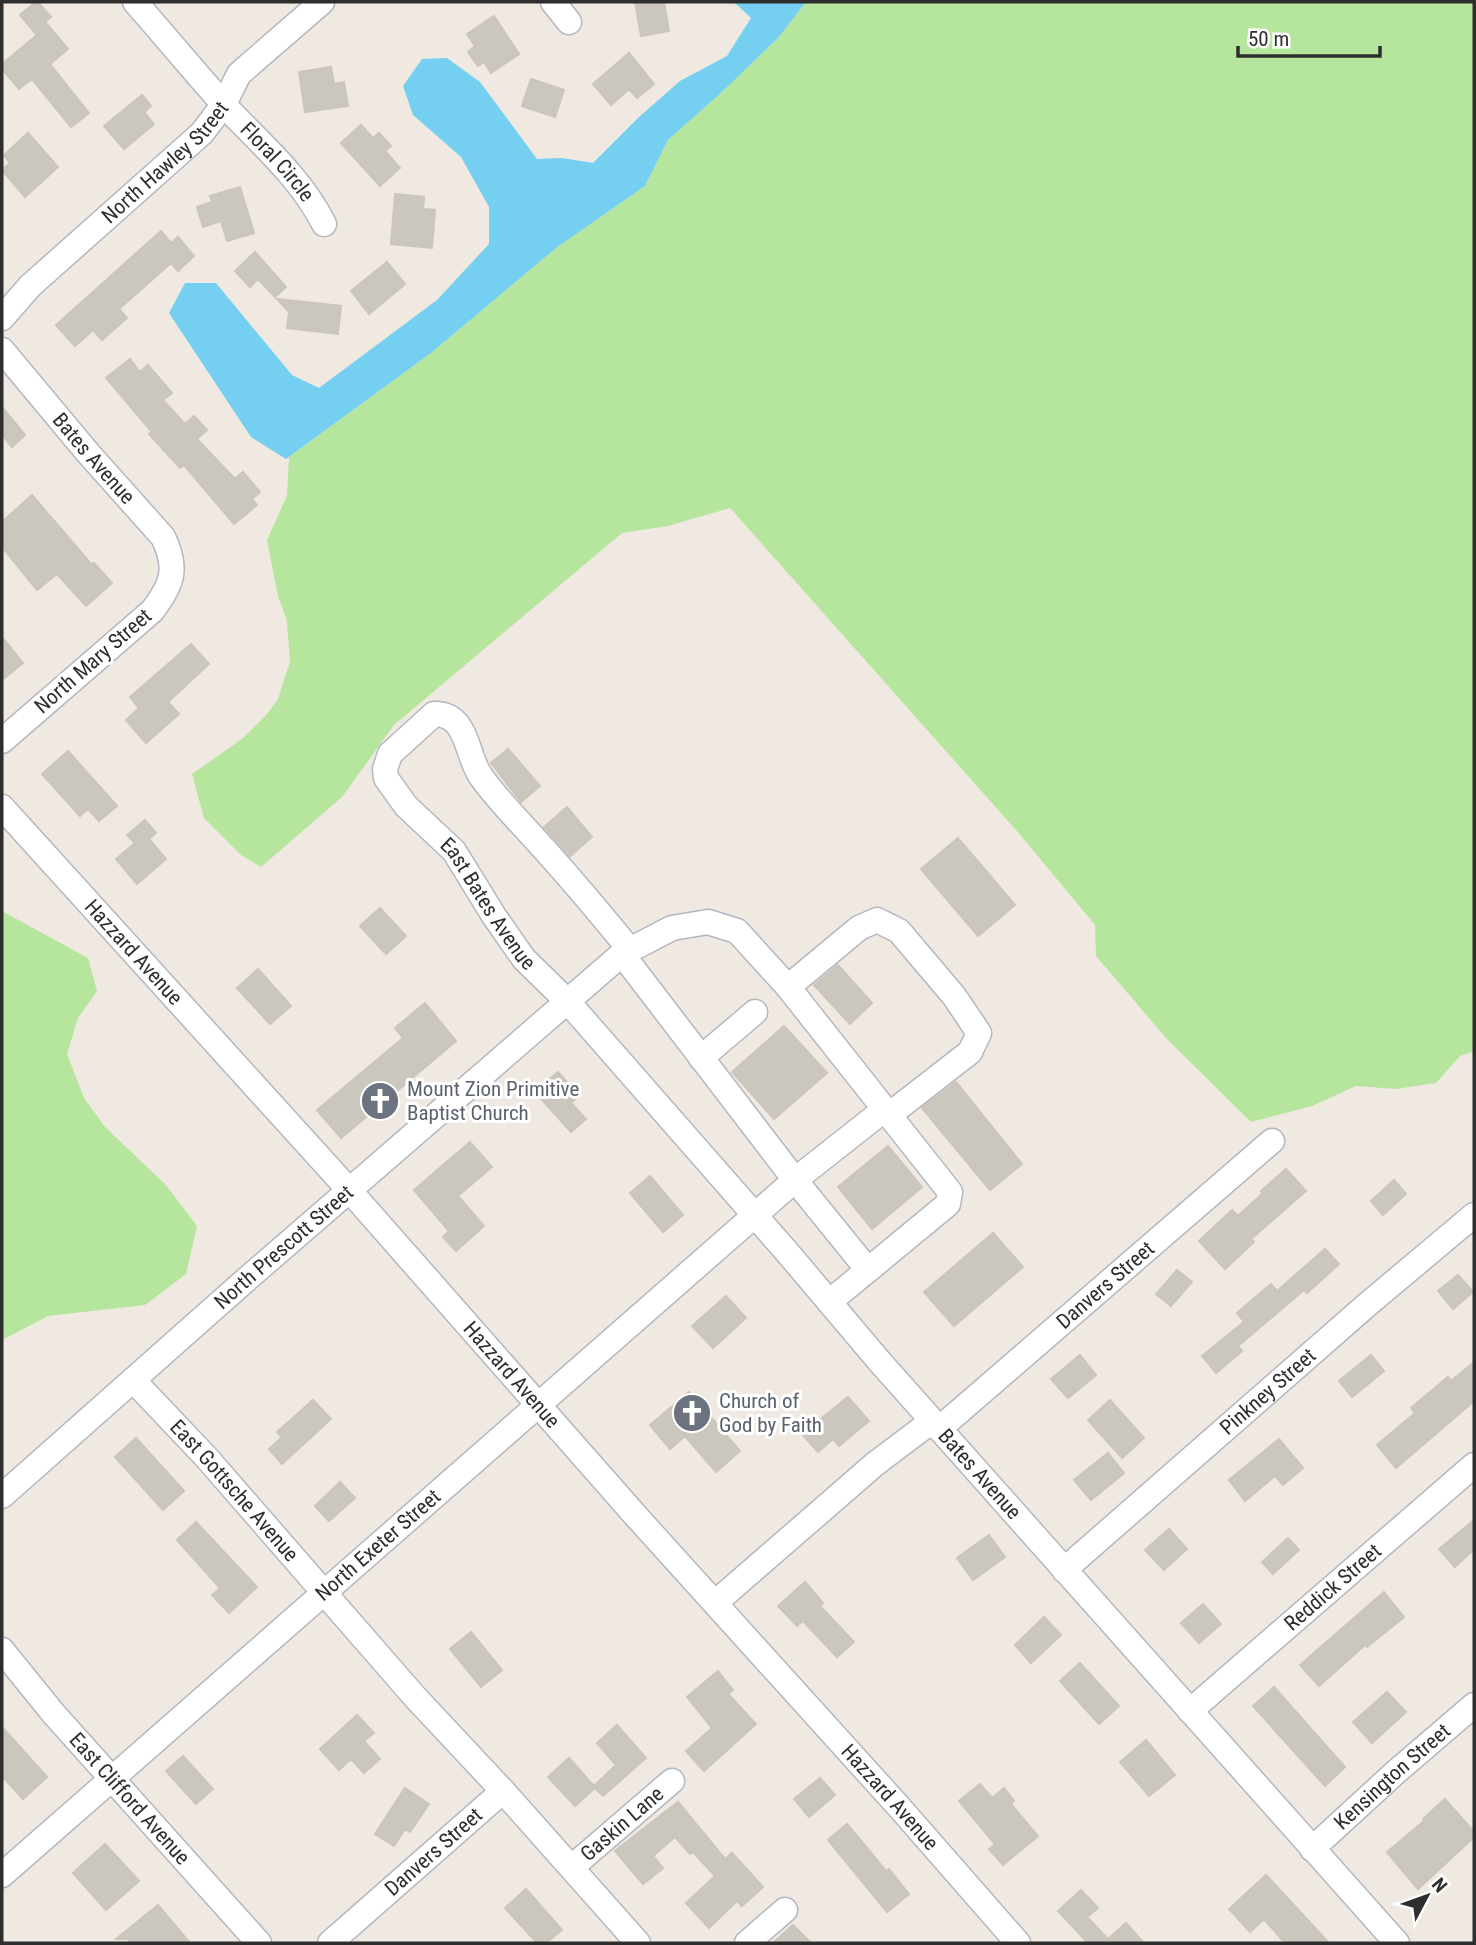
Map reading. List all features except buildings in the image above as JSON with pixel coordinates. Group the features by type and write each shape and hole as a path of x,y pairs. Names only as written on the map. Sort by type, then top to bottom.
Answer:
{"street":[{"name":"Floral Circle","path":"135,2 224,104 274,155 296,181 324,224"},
{"name":"North Hawley Street","path":"2,318 30,286 202,133 224,104 239,74 323,2"},
{"path":"553,2 569,22"},
{"name":"Bates Avenue","path":"2,351 163,537 171,552 173,572"},
{"name":"North Mary Street","path":"2,740 152,611 163,597 173,572"},
{"name":"East Bates Avenue","path":"568,1002 524,960 454,851 406,806 386,778 385,769 390,754 434,714 442,714 451,719 468,740 479,776 592,902 626,952"},
{"name":"Hazzard Avenue","path":"2,807 350,1191 1018,1943"},
{"name":"North Exeter Street","path":"2,1875 795,1180 970,1052 979,1033 954,996 899,931 877,920 859,929 788,987"},
{"name":"North Prescott Street","path":"2,1496 626,952 672,928 708,922 737,931 788,987 950,1192 948,1204 829,1302"},
{"path":"626,952 701,1059 868,1270"},
{"name":"Bates Avenue","path":"568,1002 936,1425 1396,1943"},
{"path":"701,1059 755,1012"},
{"name":"Danvers Street","path":"715,1602 875,1464 936,1425 1272,1141"},
{"name":"Pinkney Street","path":"1064,1570 1368,1304 1474,1215"},
{"name":"East Gottsche Avenue","path":"133,1380 206,1457 415,1697 503,1791"},
{"name":"Reddick Street","path":"1190,1711 1474,1465"},
{"name":"East Clifford Avenue","path":"2,1650 53,1713 259,1943"},
{"name":"Kensington Street","path":"1312,1849 1474,1705"},
{"name":"Gaskin Lane","path":"572,1867 672,1781"},
{"path":"503,1791 638,1943"},
{"name":"Danvers Street","path":"330,1943 503,1791"},
{"path":"747,1943 785,1910"}],"green space":[{"path":"806,2 1474,2 1474,1051 1460,1056 1436,1083 1396,1089 1356,1086 1312,1106 1251,1122 1166,1038 1096,956 1095,925 1016,830 730,508 668,526 622,533 394,725 342,797 261,867 241,855 204,818 192,774 242,739 267,714 278,699 290,662 287,621 278,596 267,540 287,496 289,457 431,353 556,248 645,186 668,140 779,37"},
{"path":"2,911 88,958 97,991 78,1018 67,1054 84,1098 105,1127 166,1185 197,1226 186,1274 145,1305 48,1316 2,1340"}],"water":[{"path":"734,2 806,2 779,37 668,140 645,186 556,248 431,353 286,459 251,437 169,313 185,283 216,283 292,375 319,388 437,300 489,244 489,207 461,157 413,115 403,86 422,59 447,58 480,82 537,159 562,158 593,163 680,81 727,56 751,18"}],"place":[{"name":"Mount Zion Primitive Baptist Church","path":"380,1101"},
{"name":"Church of God by Faith","path":"692,1413"}]}
